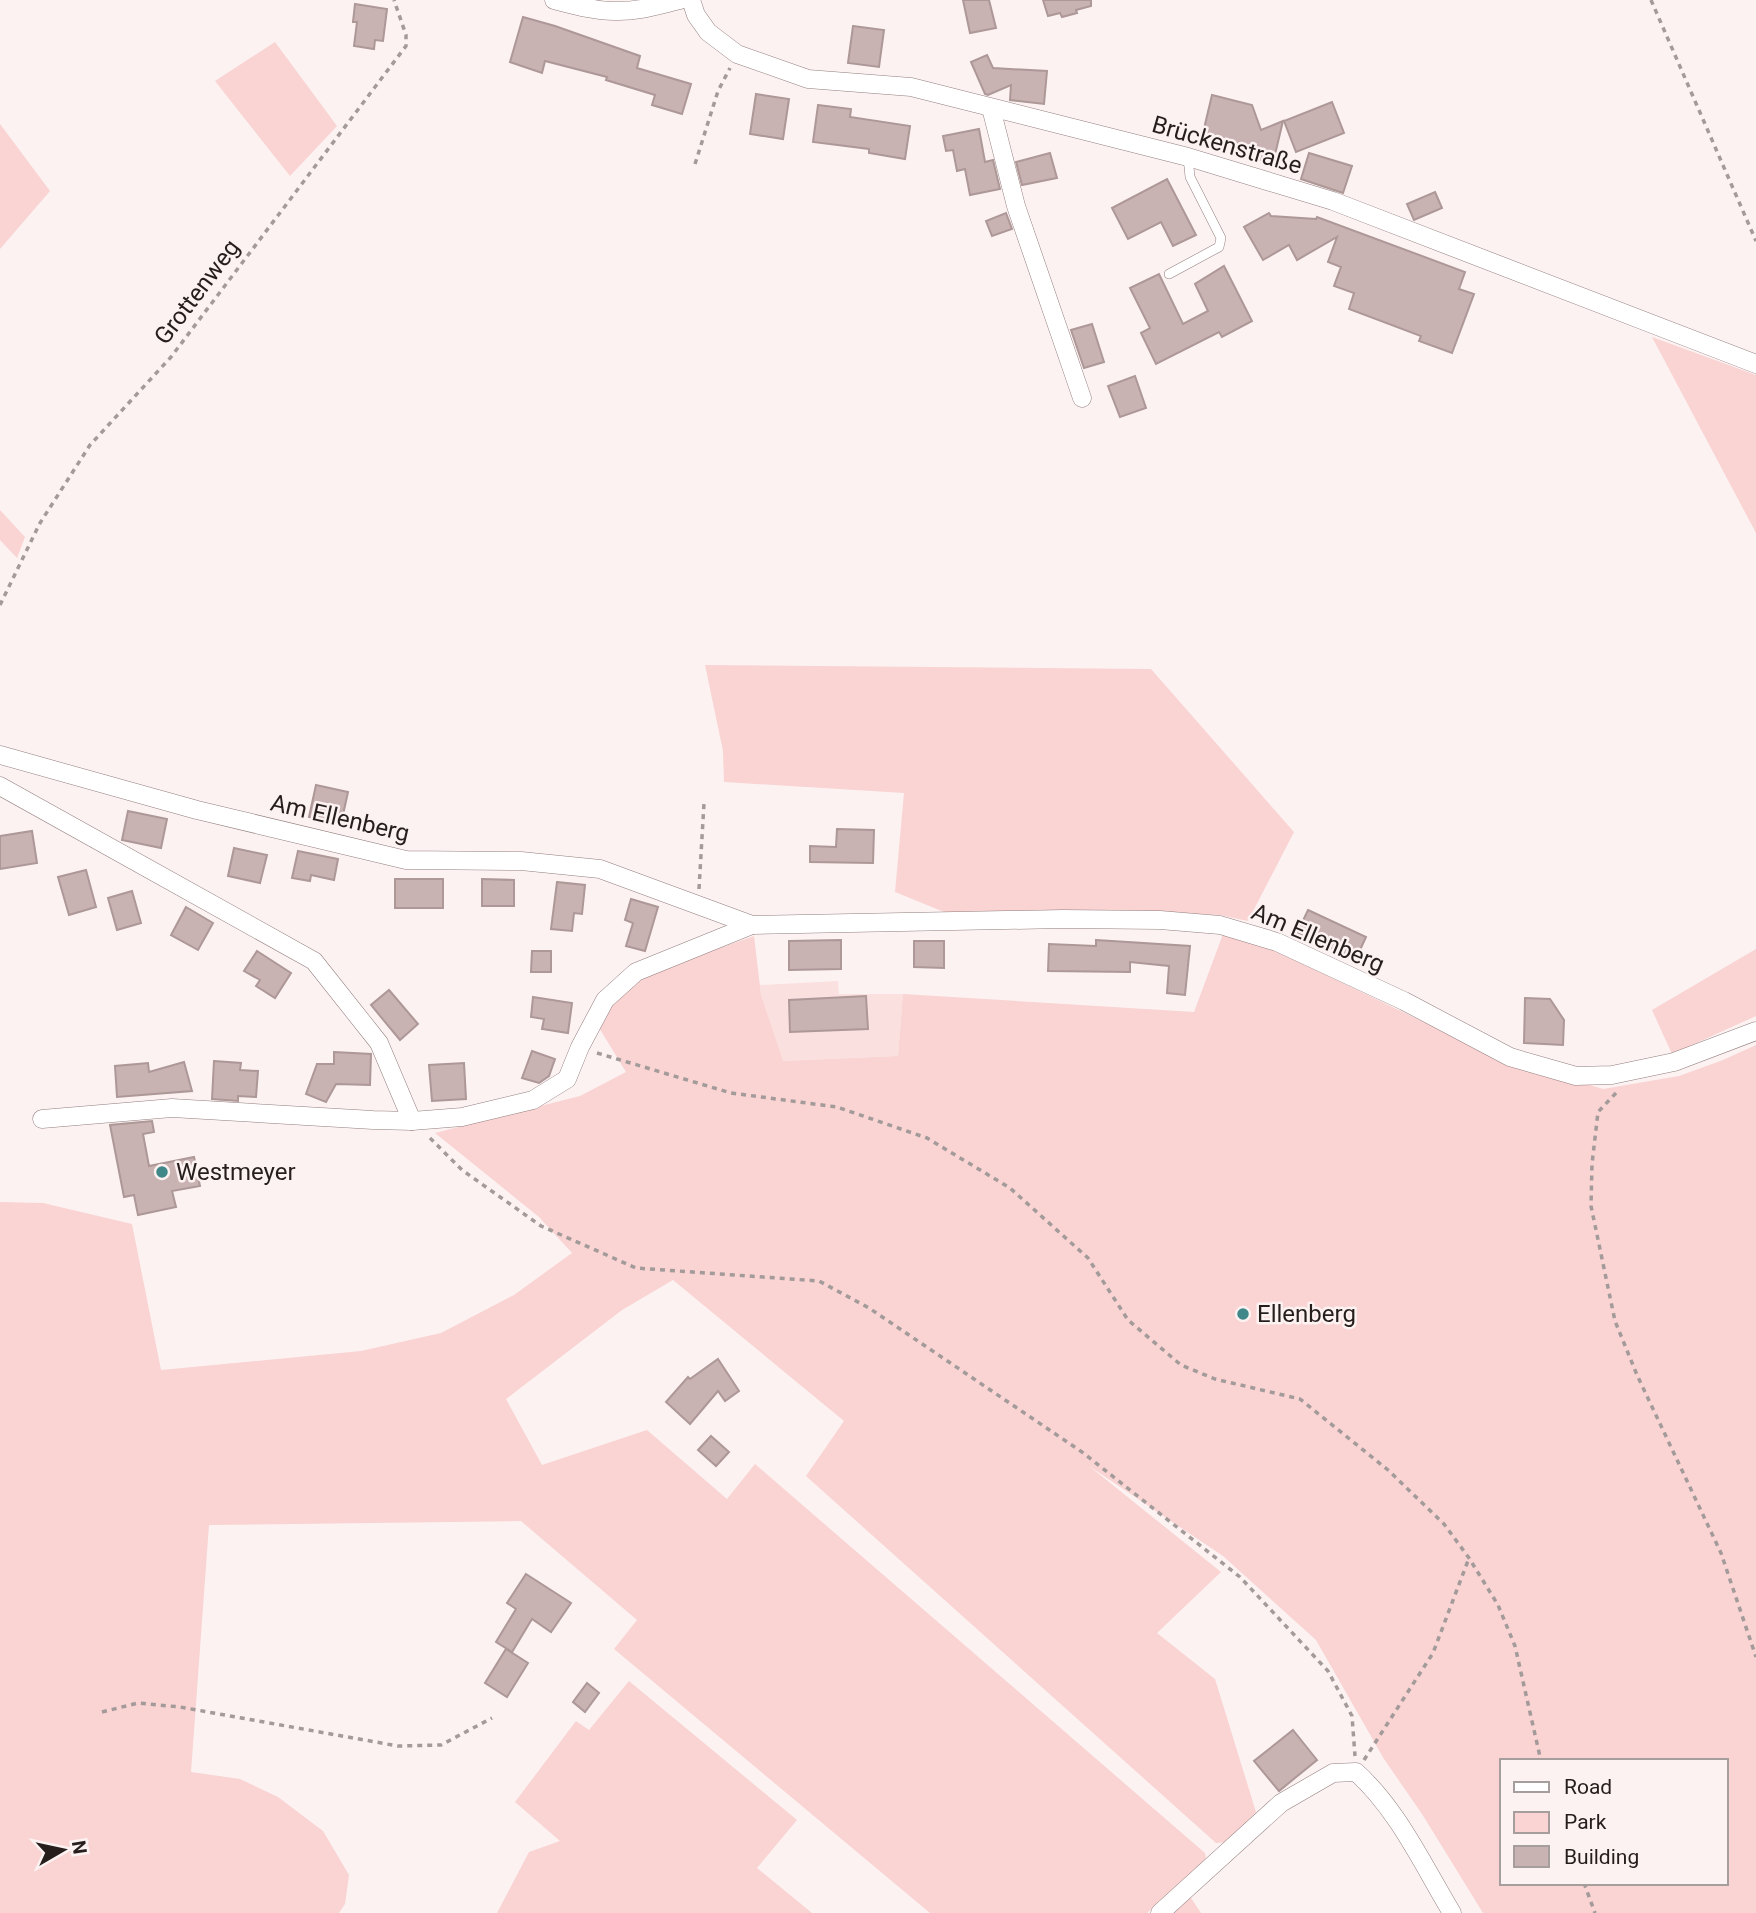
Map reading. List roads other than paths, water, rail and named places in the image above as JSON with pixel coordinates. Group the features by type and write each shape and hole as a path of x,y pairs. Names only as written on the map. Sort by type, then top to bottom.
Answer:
{"street":[{"path":"554,0 588,9 615,11 643,9 680,0"},
{"name":"Brückenstraße","path":"691,0 696,15 708,32 737,54 808,79 911,87 1188,158 1333,201 1756,364"},
{"path":"991,108 1016,206 1082,398"},
{"name":"Am Ellenberg","path":"0,755 197,810 406,860 521,861 600,869 752,925"},
{"path":"0,786 314,961 379,1043 412,1121"},
{"name":"Am Ellenberg","path":"42,1119 172,1108 412,1121 462,1117 533,1100 567,1079 580,1047 605,1000 636,972 752,925 1063,919 1160,920 1220,925 1277,942 1404,1001 1510,1057 1576,1076 1612,1075 1674,1062 1756,1031"},
{"path":"1160,1913 1281,1803 1334,1773 1356,1772 1370,1784 1390,1810 1452,1913"}],"lane":[{"path":"1169,274 1219,247 1221,238 1190,177 1188,158"}],"place":[{"name":"Westmeyer","path":"162,1172"},
{"name":"Ellenberg","path":"1243,1314"}]}
